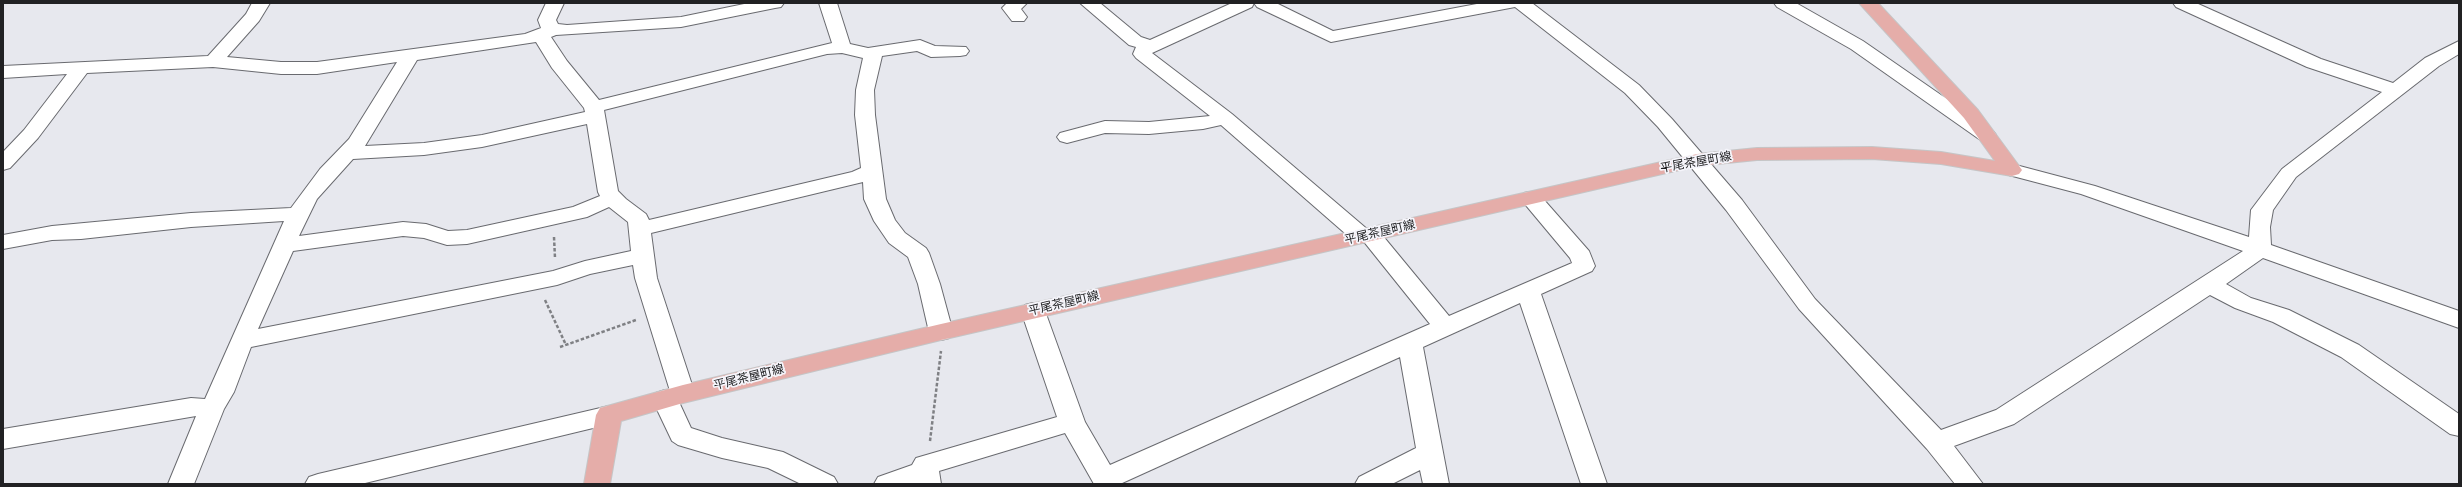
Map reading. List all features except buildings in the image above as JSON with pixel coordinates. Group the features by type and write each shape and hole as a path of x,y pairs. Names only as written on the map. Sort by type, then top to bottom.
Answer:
{"main road":[{"path":"1868,3 1966,109 2012,170"},
{"name":"平尾茶屋町線","path":"609,416 674,397 939,333 1697,160 1757,154 1809,152 1872,154 1941,158 2012,170"},
{"path":"597,484 609,416"}],"street":[{"path":"214,61 253,17 262,3"},
{"path":"555,3 547,20 547,32 559,64 595,111 604,176 608,192 638,219 646,278 658,312 681,434 687,438 722,448 774,459 825,484"},
{"path":"3,72 214,61 300,69 411,54 547,32 681,22 775,3"},
{"path":"828,3 842,48"},
{"path":"1089,3 1135,41 1153,46"},
{"path":"1246,3 1144,49 1142,54 1225,118 1367,236 1445,327"},
{"path":"1263,3 1331,37 1520,3 1632,89 1665,123 1734,204 1807,304 1936,442 1970,484"},
{"path":"1783,3 1857,45 1986,134"},
{"path":"2182,3 2314,63 2396,90"},
{"path":"868,53 920,45 931,52 960,51"},
{"path":"2260,250 2259,227 2262,210 2288,173 2432,62 2459,46"},
{"path":"347,153 424,149 482,141 827,49 842,48 873,54 865,90 865,115 870,172 875,199 885,221 897,238 918,253 929,284 939,333"},
{"path":"181,484 212,408 222,392 241,341 298,214 308,197 326,173 347,153 365,130 411,54"},
{"path":"3,164 31,134 82,67"},
{"path":"1067,137 1105,127 1149,128 1203,123 1225,118"},
{"path":"2012,170 2088,190 2459,320"},
{"path":"639,229 859,177 870,172"},
{"path":"283,245 402,229 426,231 447,238 467,237 579,212 613,198"},
{"path":"1033,311 1072,422 1106,482 1445,327 1584,266 1581,256 1531,198"},
{"path":"3,242 52,234 191,220 298,214"},
{"path":"1936,442 2004,417 2209,285 2260,250"},
{"path":"241,341 547,280 585,268 643,256"},
{"path":"2209,285 2243,303 2281,316 2350,351 2459,427"},
{"path":"1528,291 1594,484"},
{"path":"1410,344 1436,484"},
{"path":"3,439 191,407 212,408"},
{"path":"318,484 609,416"},
{"path":"887,484 928,473 1072,422"},
{"path":"1368,484 1430,453"}],"path":[{"path":"553,218 547,280 566,345"},
{"path":"560,347 658,312"},
{"path":"928,473 938,368 942,355 939,333"}]}
